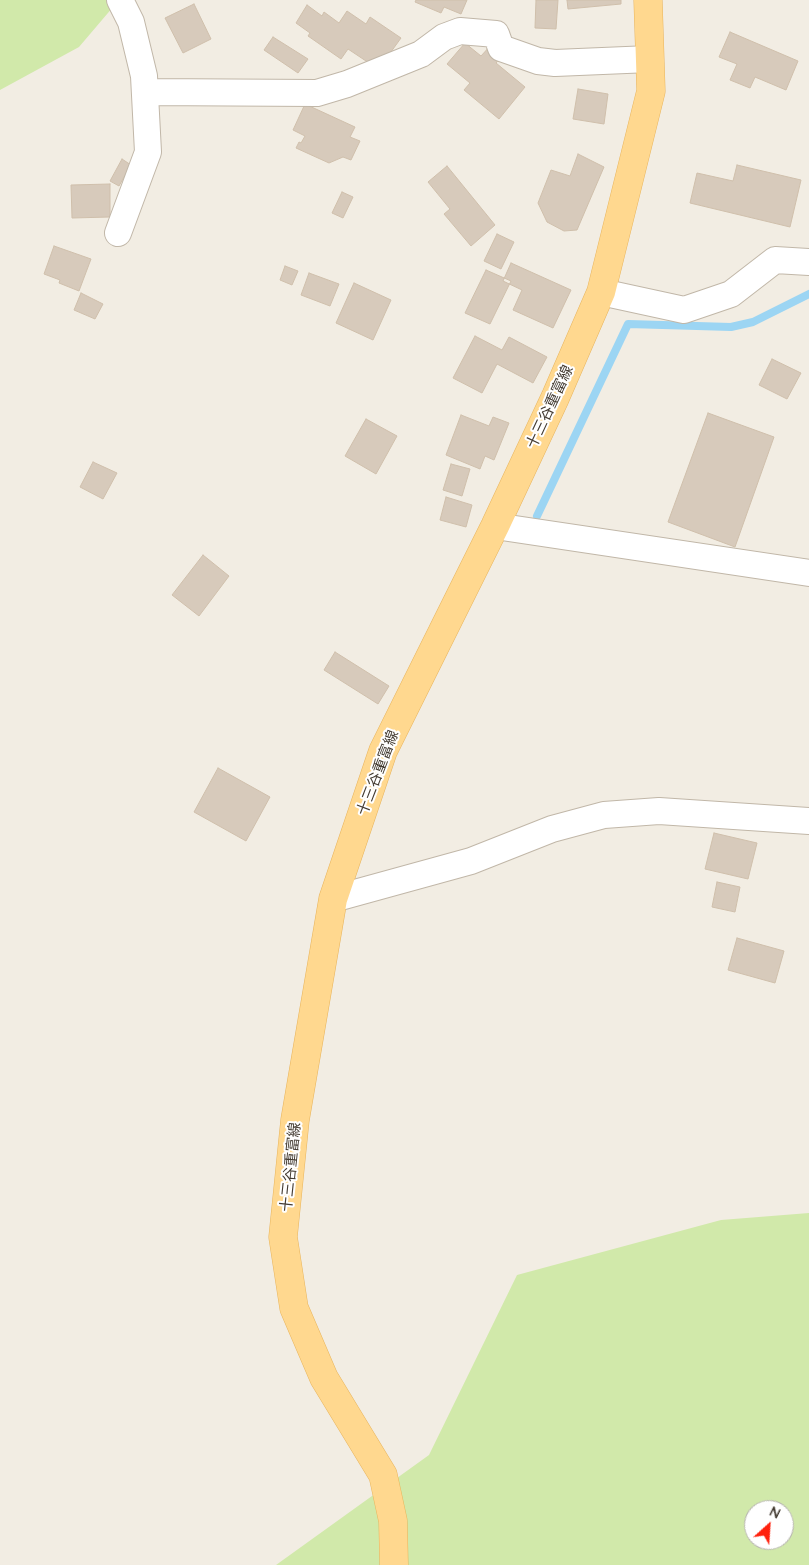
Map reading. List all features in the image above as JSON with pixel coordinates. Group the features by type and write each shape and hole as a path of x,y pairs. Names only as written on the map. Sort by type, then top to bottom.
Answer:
{"main road":[{"name":"十三谷重富線","path":"394,1565 393,1521 383,1474 324,1378 294,1308 283,1237 295,1120 333,899 383,751 495,526 601,292 651,91 648,0"}],"street":[{"path":"118,233 148,152 144,76 131,22 120,0"},
{"path":"145,92 317,93 347,84 421,54 444,37 460,31 496,34 501,48 538,61 555,63 650,59"},
{"path":"601,292 684,310 731,294 775,260 809,262"},
{"path":"495,526 809,573"},
{"path":"333,899 471,861 552,829 604,815 659,810 809,822"}],"green space":[{"path":"0,0 119,0 79,47 0,90"},
{"path":"809,1213 809,1565 276,1565 429,1455 517,1275 721,1220"}],"building":[{"path":"416,0 467,0 461,14 444,7 441,13 415,2"},
{"path":"536,0 558,0 556,29 535,28"},
{"path":"567,0 621,0 621,4 568,9"},
{"path":"194,4 211,39 183,53 165,18"},
{"path":"307,5 322,16 324,12 339,23 347,11 366,24 370,17 401,38 388,56 369,63 348,49 341,59 308,36 310,33 296,23"},
{"path":"730,32 798,61 786,90 755,77 750,88 730,80 737,64 719,57"},
{"path":"273,37 308,59 298,73 264,50"},
{"path":"465,43 481,56 491,45 503,55 496,63 525,87 499,119 464,90 470,83 447,64"},
{"path":"578,89 608,94 604,124 573,119"},
{"path":"305,104 355,127 350,137 360,141 351,160 343,157 329,163 296,148 305,136 293,130"},
{"path":"578,154 604,167 577,230 564,231 547,222 538,203 551,170 570,176"},
{"path":"122,159 131,165 119,186 110,181"},
{"path":"737,165 801,180 790,227 690,203 697,173 733,181"},
{"path":"447,166 495,225 471,246 444,214 450,209 428,182"},
{"path":"110,184 110,217 72,218 71,185"},
{"path":"342,192 353,197 343,218 332,213"},
{"path":"497,234 514,242 501,269 484,261"},
{"path":"54,246 91,259 79,291 59,283 60,280 44,274"},
{"path":"511,263 571,290 553,328 513,310 522,290 503,281"},
{"path":"285,266 298,271 292,285 280,280"},
{"path":"486,270 511,281 490,324 465,313"},
{"path":"309,273 339,284 330,306 301,295"},
{"path":"354,283 391,300 373,340 336,323"},
{"path":"81,293 103,304 95,319 74,310"},
{"path":"475,336 502,350 509,337 547,357 533,383 497,364 482,393 453,378"},
{"path":"772,359 801,373 787,399 759,385"},
{"path":"708,413 774,437 735,547 668,522"},
{"path":"461,415 489,426 493,417 509,423 494,460 485,456 480,469 446,455"},
{"path":"366,419 397,436 376,474 345,456"},
{"path":"93,462 117,473 103,499 80,487"},
{"path":"451,464 470,469 462,496 443,490"},
{"path":"446,497 472,505 466,527 440,520"},
{"path":"203,555 229,576 199,616 172,595"},
{"path":"335,652 389,686 378,704 324,670"},
{"path":"218,768 270,797 246,841 194,812"},
{"path":"714,833 757,843 748,879 705,869"},
{"path":"717,882 740,887 735,912 712,907"},
{"path":"737,938 784,951 775,983 728,970"}],"waterway":[{"path":"537,516 628,324 731,327 753,322 809,294"}]}
